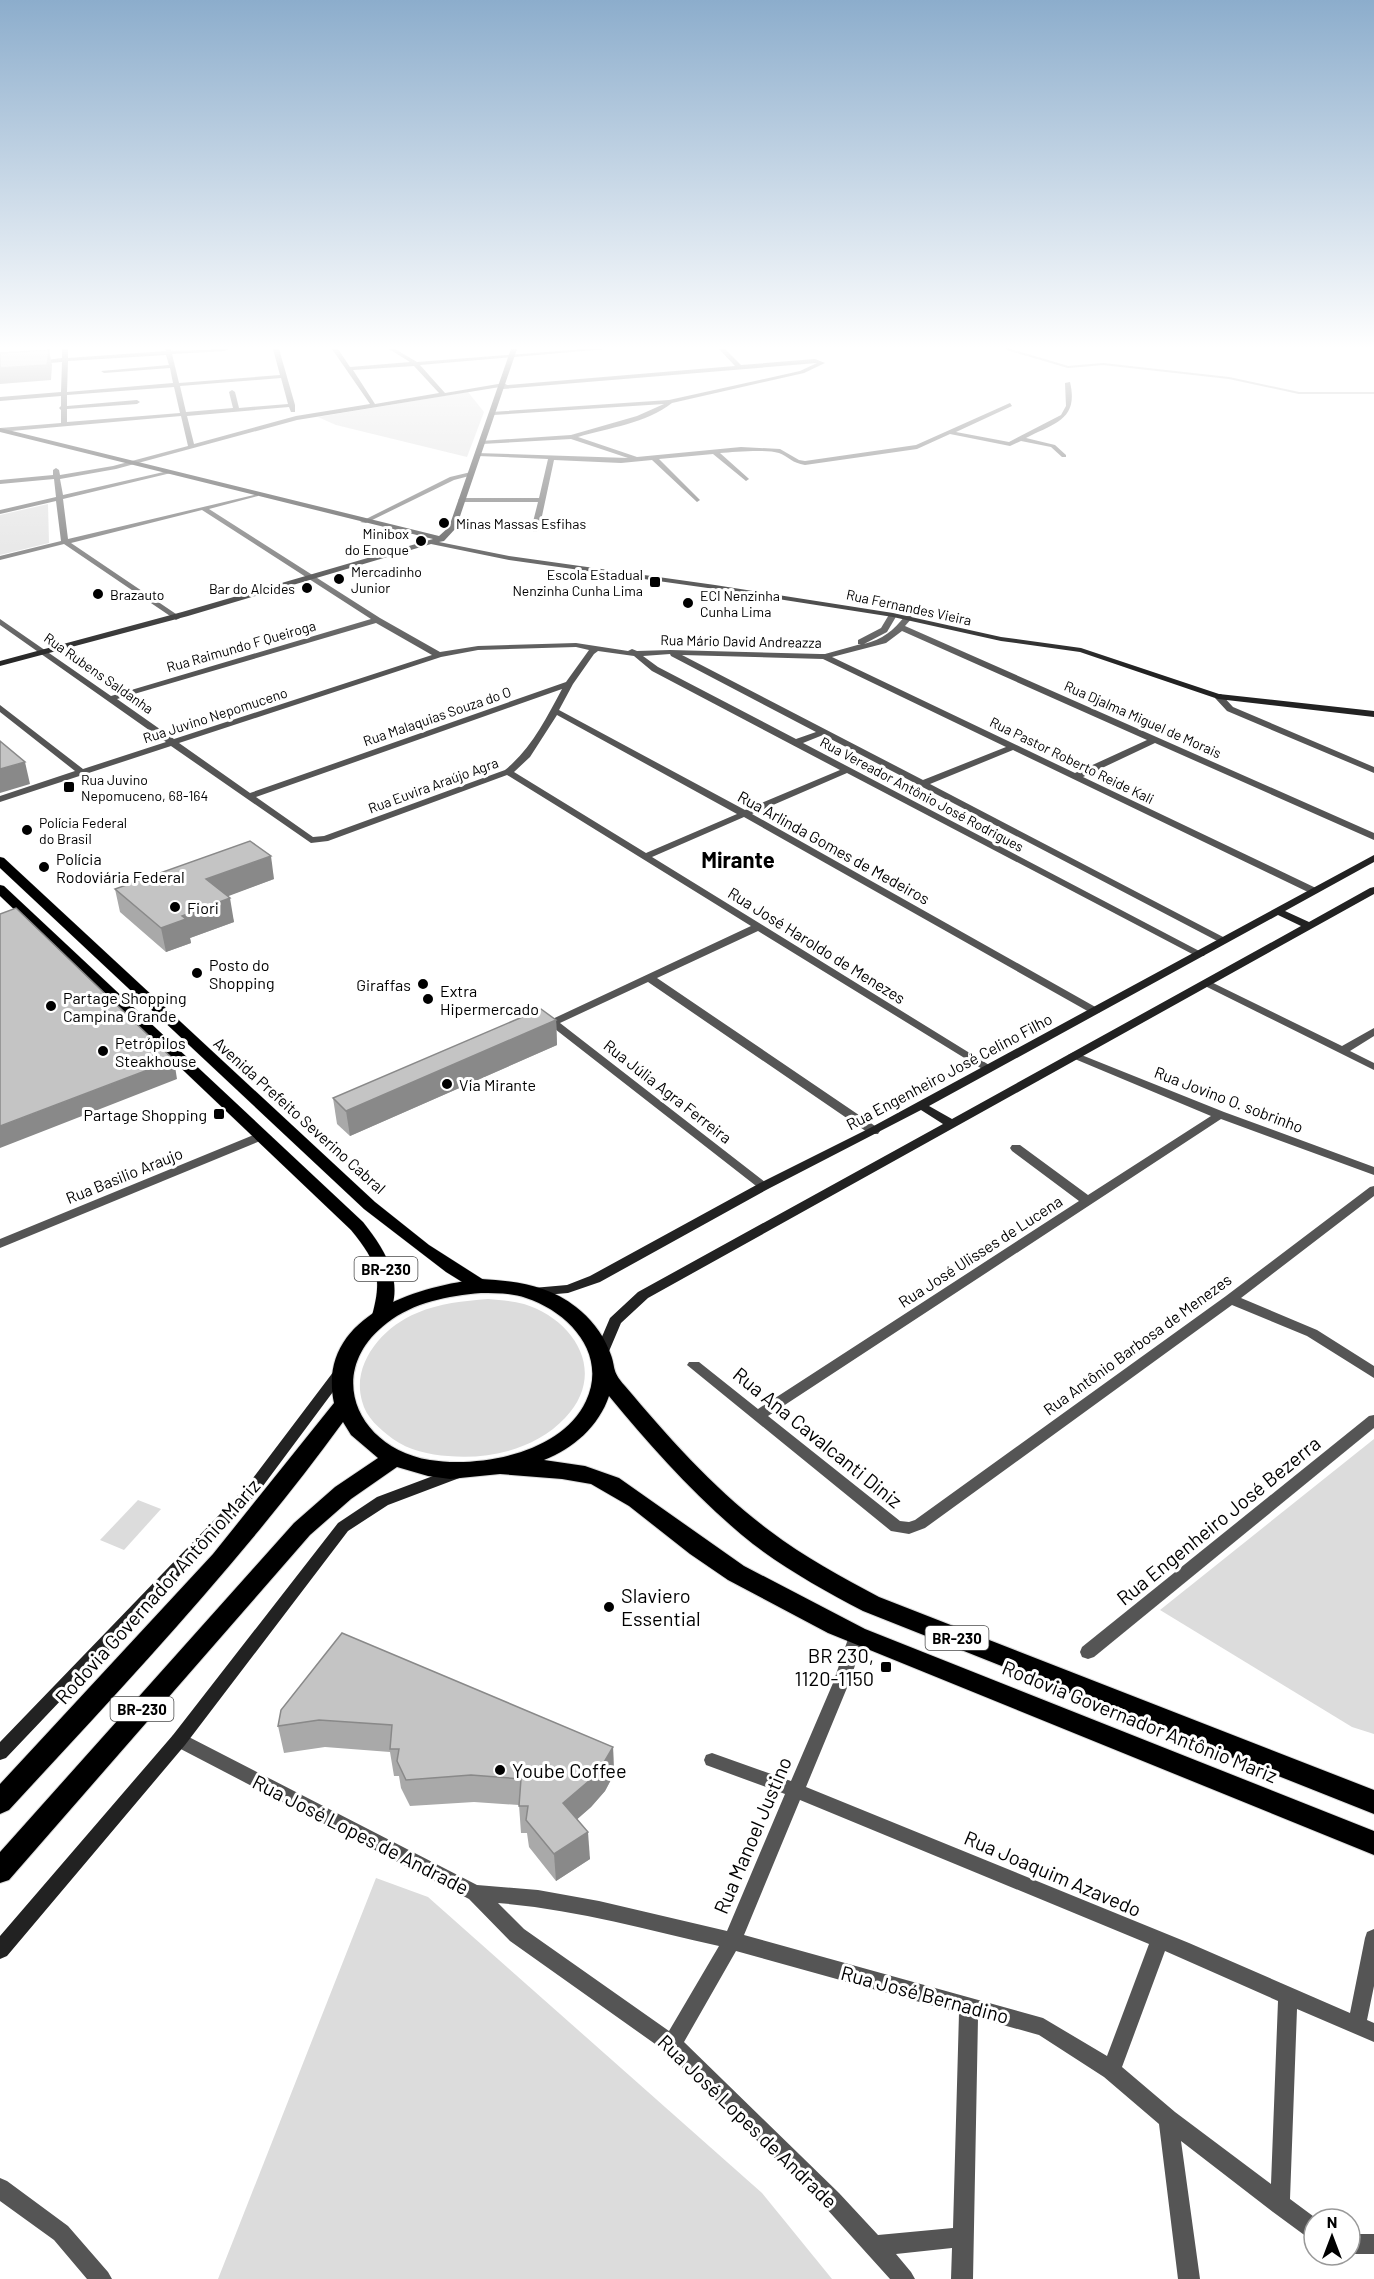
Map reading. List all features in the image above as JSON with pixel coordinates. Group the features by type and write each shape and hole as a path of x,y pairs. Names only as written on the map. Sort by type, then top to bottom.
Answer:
{"highway":[{"name":"Rodovia Governador Antônio Mariz","path":"343,1369 351,1351 363,1334 379,1319 401,1305 426,1295 481,1286 533,1292 565,1307 588,1328 603,1364 701,1483 760,1537 814,1574 872,1604 1374,1802"},
{"path":"343,1369 341,1388 344,1407 354,1427 371,1444 395,1458 426,1468 460,1472 503,1467 542,1453 574,1431 595,1404 603,1364"},
{"name":"Rodovia Governador Antônio Mariz","path":"0,1803 244,1537 296,1473 344,1407"},
{"name":"BR-230","path":"0,1871 302,1529 343,1493 395,1458"},
{"name":"Rodovia Governador Antônio Mariz","path":"503,1467 579,1473 618,1488 708,1555 793,1606 857,1636 1374,1843"}],"main road":[{"name":"Avenida Prefeito Severino Cabral","path":"0,861 291,1134 411,1240 446,1266 481,1286"},
{"name":"BR-230","path":"0,889 25,919 357,1226 380,1254 387,1272 387,1296 379,1319"}],"street":[{"name":"Rua Fernandes Vieira","path":"96,455 509,558 715,586 893,615 1001,639 1075,648 1118,660 1218,696 1374,714"},
{"path":"0,482 130,464 161,455"},
{"path":"0,669 48,653 438,541 450,532 478,455"},
{"path":"498,455 551,459 639,460 686,455"},
{"path":"625,455 639,460"},
{"path":"719,455 746,479"},
{"path":"787,455 797,462 805,463 860,455"},
{"path":"535,531 551,459"},
{"path":"655,459 697,500"},
{"path":"56,473 65,542 175,617"},
{"path":"0,512 168,474"},
{"path":"364,522 452,478 471,474"},
{"path":"0,558 255,495"},
{"path":"461,500 541,500"},
{"path":"205,509 377,620 439,655"},
{"name":"Rua Mário David Andreazza","path":"843,649 873,637 888,626 893,615"},
{"name":"Rua Mário David Andreazza","path":"632,652 666,650 822,654 882,641 908,618"},
{"name":"Rua Raimundo F Queiroga","path":"112,698 377,620"},
{"name":"Rua Rubens Saldanha","path":"0,621 175,742 298,832"},
{"name":"Rua Djalma Miguel de Morais","path":"900,627 1374,837"},
{"name":"Rua Juvino Nepomuceno","path":"0,799 439,655 494,647 576,645 596,649"},
{"path":"569,684 591,652 596,649 632,652"},
{"name":"Rua Vereador Antônio José Rodrigues","path":"666,650 1223,941"},
{"name":"Rua Vereador Antônio José Rodrigues","path":"632,652 655,669 1200,954"},
{"path":"0,664 48,653"},
{"name":"Rua Pastor Roberto Reide Kali","path":"822,654 1314,891"},
{"name":"Rua Euvira Araújo Agra","path":"298,832 311,840 325,839 508,772 522,761 549,718 557,712 569,684"},
{"name":"Rua Malaquias Souza do O","path":"249,796 569,684"},
{"path":"1218,696 1230,709 1374,770"},
{"path":"0,708 82,772"},
{"name":"Rua Arlinda Gomes de Medeiros","path":"557,712 745,814 1095,1011"},
{"path":"795,743 823,732"},
{"path":"1075,777 1156,740"},
{"path":"921,784 1014,747"},
{"path":"645,857 847,770"},
{"name":"Rua José Haroldo de Menezes","path":"508,772 988,1068"},
{"path":"985,842 1011,831"},
{"name":"Rua Engenheiro José Celino Filho","path":"533,1292 568,1289 595,1279 764,1186 874,1131 1374,858"},
{"path":"603,1364 615,1321 643,1296 1374,890"},
{"path":"1278,911 1309,926"},
{"path":"650,978 758,927"},
{"path":"650,978 874,1131"},
{"name":"Rua Júlia Agra Ferreira","path":"650,978 552,1022 764,1186"},
{"path":"1207,982 1374,1067"},
{"path":"1342,1051 1374,1031"},
{"name":"Rua Jovino O. sobrinho","path":"1074,1055 1220,1115 1374,1171"},
{"path":"920,1105 952,1124"},
{"name":"Rua José Ulisses de Lucena","path":"759,1415 1220,1115"},
{"name":"Rua Basilio Araujo","path":"0,1244 261,1136"},
{"path":"1016,1148 1088,1201"},
{"name":"Rua Antônio Barbosa de Menezes","path":"920,1524 1231,1299 1374,1191"},
{"path":"1231,1299 1312,1333 1374,1373"},
{"name":"Rua Ana Cavalcanti Diniz","path":"694,1365 896,1527 909,1528 920,1524"},
{"path":"0,1753 252,1490 343,1369"},
{"name":"Rua Engenheiro José Bezerra","path":"1088,1652 1374,1420"},
{"path":"0,1950 180,1740 344,1527 357,1515 394,1494 460,1472"},
{"name":"Rua Manoel Justino","path":"672,2044 732,1941 841,1683 857,1636"},
{"name":"Rua José Lopes de Andrade","path":"180,1740 475,1893 517,1935 672,2044 831,2200 904,2279"},
{"name":"Rua Joaquim Azavedo","path":"712,1760 794,1790 1374,2033"},
{"name":"Rua José Bernadino","path":"475,1893 538,1898 599,1909 732,1941 1043,2027 1111,2070 1168,2119 1302,2221"},
{"path":"1357,2024 1374,1938"},
{"path":"1111,2070 1160,1942"},
{"path":"1280,2205 1288,1997"},
{"path":"962,2279 969,2007"},
{"path":"1168,2119 1190,2279"},
{"path":"0,2188 61,2233 101,2279"},
{"path":"874,2246 963,2237"}],"shaded area":[{"path":"48,504 49,543 0,555 0,515"},
{"path":"488,1299 524,1304 558,1322 571,1335 580,1350 584,1366 584,1383 578,1401 565,1418 540,1438 526,1445 495,1454 464,1457 441,1455 419,1451 399,1443 374,1423 362,1401 361,1373 373,1348 393,1327 417,1313 443,1305"},
{"path":"1374,1439 1374,1734 1352,1727 1160,1610"},
{"path":"138,1500 161,1509 124,1550 100,1540"},
{"path":"376,1878 428,1897 762,2193 832,2279 218,2279"}],"building":[{"path":"0,741 25,762 0,769"},
{"path":"250,841 271,856 206,879 230,898 182,916 186,919 161,928 115,889"},
{"name":"Partage Shopping Campina Grande","path":"16,908 174,1060 0,1126 0,914"},
{"path":"541,1009 556,1020 346,1111 333,1098"},
{"name":"Yoube Coffee","path":"342,1633 613,1747 590,1780 563,1803 588,1832 554,1854 526,1820 528,1806 519,1806 521,1779 471,1775 406,1780 397,1761 399,1749 390,1749 392,1725 319,1720 278,1726 281,1710"}],"place":[{"name":"Minas Massas Esfihas","path":"444,523"},
{"name":"Minibox do Enoque","path":"421,541"},
{"name":"Mercadinho Junior","path":"339,579"},
{"name":"Escola Estadual Nenzinha Cunha Lima","path":"655,582"},
{"name":"Bar do Alcides","path":"307,588"},
{"name":"Brazauto","path":"98,594"},
{"name":"ECI Nenzinha Cunha Lima","path":"688,603"},
{"name":"Rua Juvino Nepomuceno, 68-164","path":"69,787"},
{"name":"Polícia Federal do Brasil","path":"27,830"},
{"name":"Polícia Rodoviária Federal","path":"44,867"},
{"name":"Fiori","path":"175,907"},
{"name":"Posto do Shopping","path":"197,973"},
{"name":"Giraffas","path":"423,984"},
{"name":"Extra Hipermercado","path":"428,999"},
{"name":"Partage Shopping Campina Grande","path":"51,1006"},
{"name":"Petrópilos Steakhouse","path":"103,1051"},
{"name":"Via Mirante","path":"447,1084"},
{"name":"Partage Shopping","path":"219,1114"},
{"name":"Slaviero Essential","path":"609,1607"},
{"name":"BR 230, 1120-1150","path":"886,1667"},
{"name":"Yoube Coffee","path":"500,1770"}],"district":[{"name":"Mirante","path":"738,859"}]}
